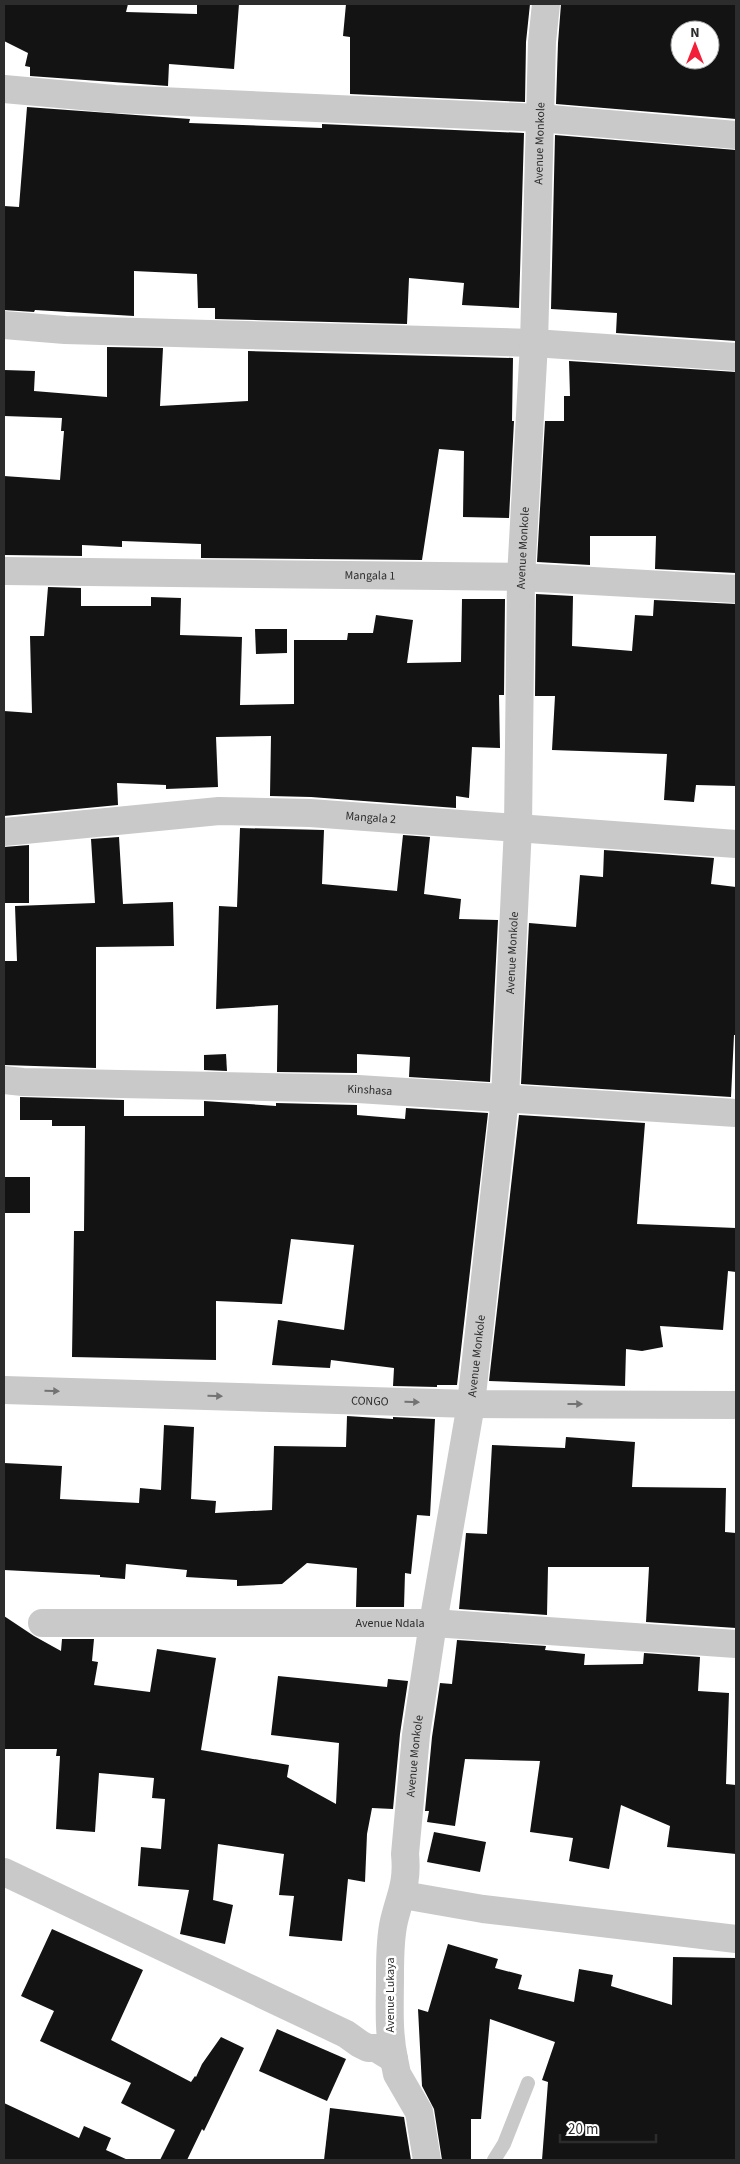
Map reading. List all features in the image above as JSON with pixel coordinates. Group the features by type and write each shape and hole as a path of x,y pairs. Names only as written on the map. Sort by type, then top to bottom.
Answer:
{"street":[{"name":"Avenue Monkole","path":"403,1895 407,1870 405,1854 416,1735 433,1623 472,1404 505,1098 518,827 521,577 534,343 539,118 542,42 546,4"},
{"path":"4,89 115,100 539,118 736,135"},
{"path":"4,325 75,330 534,343 736,357"},
{"name":"Mangala 1","path":"4,571 521,577 736,589"},
{"name":"Mangala 2","path":"4,832 219,811 310,813 736,844"},
{"name":"Kinshasa","path":"4,1080 292,1086 736,1113"},
{"name":"CONGO","path":"4,1390 472,1404 736,1405"},
{"name":"Avenue Ndala","path":"42,1623 433,1623 736,1644"},
{"name":"Avenue Lukaya","path":"4,1872 346,2034 368,2048 376,2048 394,2059"},
{"path":"403,1895 483,1910 736,1939"},
{"name":"Avenue Lukaya","path":"394,2059 389,2034 390,1953 393,1922 403,1895"},
{"path":"394,2059 397,2074 419,2112 427,2160"}],"lane":[{"path":"494,2160 504,2144 528,2084"}],"building":[{"path":"4,4 128,4 126,12 197,14 197,4 239,4 234,69 169,64 168,86 30,76 30,67 25,66 28,53 4,41"},
{"path":"346,4 530,4 526,42 525,102 350,94 350,37 343,36"},
{"path":"561,4 736,4 736,119 556,104"},
{"path":"27,107 190,119 189,123 322,128 322,124 524,133 519,308 462,305 464,283 409,278 407,324 215,319 215,308 198,308 197,274 134,271 134,316 4,310 4,206 19,207"},
{"path":"555,135 736,150 736,341 616,333 617,313 551,309"},
{"path":"107,347 163,348 160,406 248,401 248,351 513,358 512,421 514,421 509,518 463,517 464,451 439,449 422,560 201,558 201,544 122,541 122,547 82,545 82,556 4,555 4,476 60,480 64,431 61,431 62,418 4,416 4,370 35,371 34,391 107,397"},
{"path":"569,361 736,372 736,573 655,569 656,536 590,536 590,565 537,562 545,421 564,421 564,396 570,396"},
{"path":"48,587 81,588 81,606 151,606 151,597 181,598 180,635 242,637 240,705 294,704 294,640 347,640 348,633 373,633 376,615 413,620 407,663 461,662 462,599 505,599 504,695 499,695 500,748 472,747 469,798 456,796 456,808 311,797 270,796 271,736 216,737 218,787 166,789 166,785 117,783 118,805 4,816 4,711 32,713 30,636 44,636"},
{"path":"536,594 573,596 572,646 632,651 635,615 653,616 654,600 736,604 736,786 696,785 694,802 664,800 667,754 552,750 555,696 535,696"},
{"path":"255,629 287,629 287,653 256,654"},
{"path":"240,828 324,830 322,884 397,891 403,835 430,837 424,894 461,899 459,919 498,920 490,1082 409,1077 410,1057 357,1054 357,1073 277,1072 278,1005 216,1009 219,906 237,907"},
{"path":"119,837 123,904 173,902 174,946 96,947 96,1068 4,1065 4,961 17,961 15,906 95,903 91,839"},
{"path":"29,845 29,903 4,903 4,847"},
{"path":"604,850 714,858 711,884 736,887 736,1035 734,1035 731,1097 521,1084 529,923 576,927 580,875 603,877"},
{"path":"226,1054 227,1071 204,1070 204,1055"},
{"path":"20,1097 124,1100 124,1116 204,1116 204,1101 276,1106 276,1103 357,1105 357,1115 405,1119 406,1108 488,1113 457,1385 437,1385 437,1387 393,1386 394,1368 331,1360 330,1368 272,1365 278,1320 344,1330 354,1245 291,1239 282,1304 216,1301 216,1360 72,1357 74,1231 84,1231 85,1126 52,1126 52,1120 20,1120"},
{"path":"519,1115 645,1123 637,1224 736,1228 736,1272 728,1271 723,1330 660,1326 663,1347 642,1351 626,1349 625,1386 489,1381"},
{"path":"4,1177 30,1177 30,1213 4,1213"},
{"path":"347,1416 435,1419 430,1516 417,1515 411,1574 405,1573 404,1607 356,1607 357,1568 307,1563 282,1584 237,1586 237,1580 186,1577 187,1570 126,1564 125,1579 100,1577 100,1575 4,1570 4,1463 62,1466 60,1499 139,1503 140,1488 161,1490 164,1425 194,1427 191,1499 216,1501 215,1513 272,1510 274,1446 346,1447"},
{"path":"566,1437 635,1442 632,1487 726,1488 725,1532 736,1533 736,1628 646,1622 649,1567 548,1567 547,1615 459,1609 466,1533 487,1534 492,1445 565,1448"},
{"path":"4,1616 61,1651 62,1639 94,1639 92,1661 98,1662 94,1685 150,1692 157,1649 216,1658 201,1750 289,1765 287,1777 336,1804 339,1743 271,1735 278,1676 387,1687 388,1679 408,1681 400,1734 393,1809 372,1808 367,1834 365,1882 348,1879 342,1941 289,1936 294,1896 279,1895 284,1854 218,1844 213,1900 233,1905 225,1944 180,1934 189,1890 138,1886 141,1847 161,1849 165,1799 152,1798 154,1778 99,1773 95,1832 56,1829 60,1756 56,1756 57,1749 4,1749"},
{"path":"457,1640 546,1646 545,1650 585,1654 584,1665 643,1664 644,1653 700,1657 698,1691 729,1693 726,1784 736,1785 736,1854 667,1847 670,1826 621,1805 609,1869 569,1861 573,1838 530,1832 540,1761 465,1759 455,1826 427,1822 429,1811 425,1811 432,1737 440,1683 452,1684"},
{"path":"434,1832 486,1842 480,1872 427,1862"},
{"path":"52,1929 143,1970 111,2040 191,2082 221,2037 244,2048 204,2131 202,2129 187,2160 160,2160 175,2130 121,2103 131,2083 40,2041 54,2011 21,1996"},
{"path":"448,1944 498,1959 495,1968 522,1975 518,1989 574,2002 579,1969 613,1975 611,1986 672,2005 673,1957 736,1958 736,2160 542,2160 548,2082 542,2080 555,2042 490,2019 481,2119 471,2119 471,2160 442,2160 434,2109 422,2086 418,2009 428,2012"},
{"path":"277,2029 346,2059 327,2101 259,2071"},
{"path":"4,2103 79,2138 84,2126 111,2138 106,2150 128,2160 4,2160"},
{"path":"330,2108 404,2117 411,2160 324,2160"}]}
